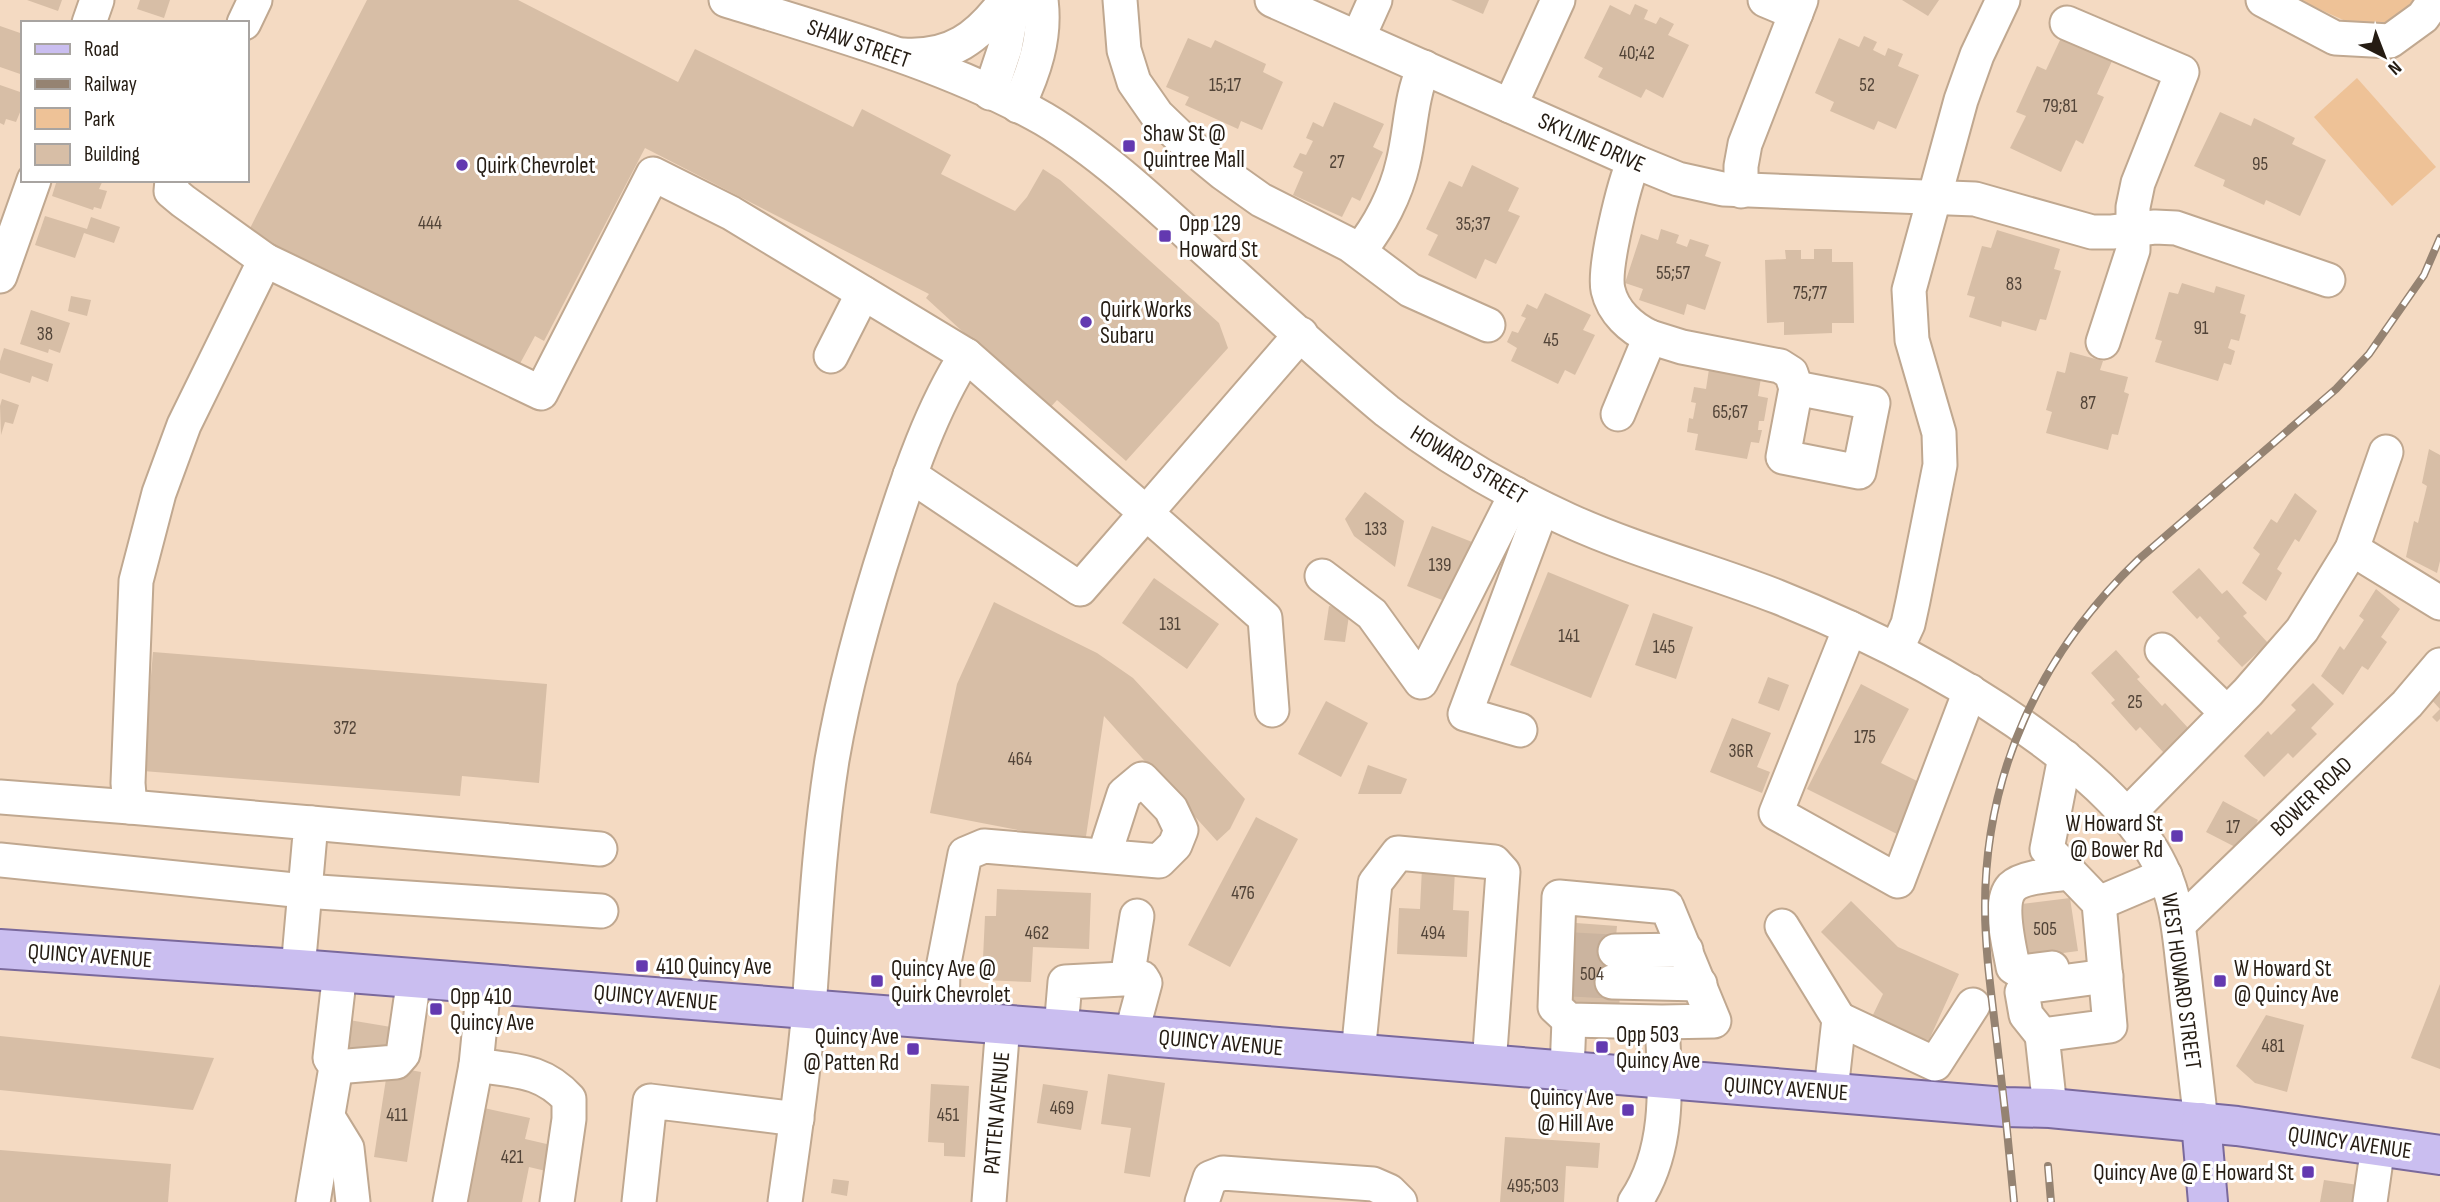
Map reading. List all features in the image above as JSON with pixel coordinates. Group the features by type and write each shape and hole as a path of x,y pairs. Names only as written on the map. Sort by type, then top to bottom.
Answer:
{"main road":[{"name":"QUINCY AVENUE","path":"0,949 341,972 1003,1024 1665,1080 1831,1091 1936,1083 2005,1107 2050,1108 2274,1130 2440,1155"},
{"path":"2201,1122 2208,1202"}],"street":[{"path":"90,21 97,0"},
{"path":"245,21 255,0"},
{"name":"SHAW STREET","path":"726,0 897,55 1004,99"},
{"path":"897,55 929,55 951,49 978,32 1006,0"},
{"path":"1004,99 1005,48 1014,0"},
{"path":"1004,99 1031,75 1042,27 1041,0"},
{"path":"1119,0 1126,61 1140,93 1157,115 1201,155 1246,191 1359,251 1410,290 1488,325"},
{"path":"1358,38 1375,0"},
{"path":"1510,106 1558,0"},
{"path":"1741,191 1741,166 1745,144 1799,6 1765,0"},
{"path":"1896,650 1908,624 1940,465 1939,433 1916,357 1909,306 1912,275 1965,85 2003,0"},
{"path":"2263,0 2335,38 2390,41 2423,17 2435,0"},
{"name":"SKYLINE DRIVE","path":"1287,3 1510,106 1685,181 1741,191 1964,198 2092,232 2176,228 2328,280"},
{"path":"2067,23 2182,72 2138,183 2133,207 2134,229 2130,260 2103,342"},
{"path":"1359,251 1377,226 1400,174 1406,152 1412,101 1424,67"},
{"name":"HOWARD STREET","path":"1004,99 1065,134 1126,180 1347,377 1414,432 1529,501 1601,534 1777,597 1850,628 1896,650 1981,699"},
{"path":"1634,161 1622,195 1606,283 1611,300 1626,322 1650,337 1682,347 1780,366 1791,373 1796,388"},
{"path":"172,182 172,191 183,201 265,260 541,393 653,174 731,213 966,355 1265,618 1272,710"},
{"path":"0,276 33,182"},
{"path":"130,807 128,783 136,581 159,493 184,425 265,260"},
{"path":"831,356 863,293"},
{"path":"910,475 1080,589 1301,334"},
{"path":"1618,414 1650,337"},
{"path":"785,1202 809,1010 817,884 832,760 849,675 910,475 952,377 966,355"},
{"path":"2126,816 2248,692 2302,630 2352,550 2386,452"},
{"path":"1322,576 1372,614 1421,682 1529,501"},
{"path":"1520,730 1465,714 1529,501"},
{"path":"2352,550 2440,603"},
{"path":"1850,628 1776,813 1898,881 1981,699"},
{"path":"2162,650 2227,713"},
{"name":"BOWER ROAD","path":"2179,924 2407,704 2440,665"},
{"name":"WEST HOWARD STREET","path":"1981,699 2065,757 2095,783 2144,839 2165,875 2179,924 2201,1122"},
{"path":"2042,1035 2110,1026 2099,903 2047,849 2065,757"},
{"path":"0,797 600,849"},
{"path":"298,969 311,823"},
{"path":"942,1020 943,968 965,854 985,846 1104,856"},
{"path":"1358,1054 1375,883 1398,853 1494,863 1503,872 1489,1065"},
{"path":"0,860 304,891 601,911"},
{"path":"2070,873 2029,878 2012,887 2004,906 2013,967 2021,972 2045,973 2105,970"},
{"path":"2099,903 2165,875"},
{"path":"1559,897 1668,907 1693,966 1714,1021 1569,1020 1555,1007 1565,964 1559,897"},
{"path":"1127,979 1137,916"},
{"path":"1782,926 1839,1018 1936,1083 1973,1005"},
{"path":"1613,966 1693,966"},
{"path":"313,1202 337,1067 330,1058 341,972"},
{"path":"2045,973 2022,992 2026,1015 2042,1035 2050,1108"},
{"path":"337,1067 397,1062 403,1054 414,978"},
{"path":"1061,1029 1065,982 1142,978 1146,983 1131,1035"},
{"path":"450,1202 476,1065 484,984"},
{"path":"1831,1091 1839,1018"},
{"path":"1567,1071 1569,1020"},
{"path":"1635,1202 1657,1155 1665,1080 1662,1022"},
{"name":"PATTEN AVENUE","path":"989,1202 1003,1024"},
{"path":"476,1065 539,1075 556,1084 569,1099 569,1119 557,1202"},
{"path":"639,1202 650,1101 797,1119"},
{"path":"328,1116 347,1148 352,1202"},
{"path":"2370,1202 2378,1146"},
{"path":"1202,1202 1210,1178 1223,1173 1373,1184 1389,1191 1400,1202"}],"green space":[{"path":"2299,0 2428,0 2404,22 2361,28"},
{"path":"2357,78 2436,167 2392,206 2314,117"}],"building":[{"path":"27,0 62,0 58,11"},
{"path":"140,0 170,0 164,18 137,9"},
{"path":"367,0 518,0 678,82 695,49 853,127 862,109 951,155 941,174 1015,211 1027,197 1043,169 1060,180 1219,323 1228,348 1126,461 1057,400 1048,410 926,298 929,294 645,148 544,341 535,336 517,369 247,234"},
{"path":"1451,0 1489,0 1483,14"},
{"path":"1902,0 1939,0 1928,16"},
{"path":"1635,4 1648,10 1644,19 1656,24 1660,17 1674,24 1668,35 1689,45 1663,98 1646,89 1641,98 1598,77 1603,68 1584,58 1610,5 1630,15"},
{"path":"0,26 21,33 21,74 0,67"},
{"path":"1864,36 1877,42 1873,50 1885,56 1888,48 1903,54 1898,66 1919,75 1896,129 1878,121 1874,130 1830,111 1834,102 1815,93 1839,38 1859,47"},
{"path":"1188,38 1211,48 1215,40 1266,64 1263,72 1283,82 1262,130 1241,121 1238,129 1185,105 1189,97 1166,87"},
{"path":"2061,38 2112,61 2097,94 2104,97 2083,144 2076,140 2061,172 2010,148 2026,116 2016,112 2037,66 2046,70"},
{"path":"0,85 21,92 21,110 16,122 6,119 4,125 0,123"},
{"path":"1334,102 1384,124 1373,147 1383,152 1360,201 1352,197 1342,217 1293,195 1303,172 1293,167 1300,153 1306,155 1313,141 1306,138 1313,122 1323,127"},
{"path":"2220,112 2251,126 2254,118 2295,138 2292,144 2326,160 2300,216 2266,200 2264,205 2223,186 2225,180 2194,166"},
{"path":"1472,165 1519,188 1508,211 1520,216 1496,264 1485,259 1476,279 1428,255 1438,235 1426,229 1449,181 1462,187"},
{"path":"56,182 102,182 99,189 107,191 101,209 94,207 93,210 52,196"},
{"path":"45,216 87,229 91,217 120,227 114,243 84,233 75,258 35,245"},
{"path":"1661,229 1679,235 1676,243 1687,247 1690,239 1709,245 1705,256 1721,262 1705,310 1687,304 1684,315 1639,300 1643,289 1625,283 1641,234 1658,240"},
{"path":"1997,230 2060,249 2054,269 2061,271 2046,320 2040,319 2036,331 2002,321 2001,327 1969,317 1975,297 1967,295 1982,246 1991,248"},
{"path":"1814,249 1832,249 1832,262 1853,262 1854,323 1832,323 1832,333 1784,335 1784,322 1767,323 1765,260 1786,259 1785,250 1801,250 1801,259 1814,259"},
{"path":"2182,283 2214,293 2216,286 2245,295 2240,313 2246,315 2239,341 2231,339 2228,348 2235,351 2231,365 2224,363 2218,381 2155,362 2162,341 2155,339 2169,292 2178,294"},
{"path":"1545,293 1591,315 1583,330 1595,335 1575,375 1565,370 1558,384 1511,361 1517,348 1507,342 1512,331 1518,333 1526,318 1521,316 1527,304 1537,309"},
{"path":"71,296 91,300 87,316 68,311"},
{"path":"31,310 70,323 60,353 49,349 48,353 20,344"},
{"path":"4,348 53,364 48,382 32,376 30,383 0,373"},
{"path":"2070,352 2103,361 2100,370 2128,377 2124,392 2129,394 2118,435 2112,434 2108,450 2046,433 2052,412 2046,410 2057,371 2065,373"},
{"path":"1709,369 1761,378 1758,396 1768,398 1764,421 1759,421 1758,430 1762,430 1759,443 1751,442 1747,459 1695,450 1698,434 1687,432 1689,418 1693,419 1696,403 1691,402 1694,387 1706,389"},
{"path":"2,399 19,405 13,424 5,422 1,435 0,406"},
{"path":"2429,449 2440,455 2440,561 2437,573 2406,557 2414,521 2418,523 2427,486 2422,483"},
{"path":"1365,492 1404,521 1395,567 1354,536 1345,519"},
{"path":"2295,493 2317,511 2299,542 2295,539 2277,569 2282,573 2266,601 2242,583 2260,554 2253,548 2271,519 2277,523"},
{"path":"1432,526 1472,542 1447,602 1407,586"},
{"path":"2199,568 2222,594 2227,590 2247,613 2243,616 2268,643 2242,667 2217,641 2220,638 2200,616 2197,619 2172,592"},
{"path":"1548,572 1629,605 1591,698 1510,665"},
{"path":"1154,578 1219,624 1187,669 1122,623"},
{"path":"2376,589 2400,609 2381,637 2387,642 2368,670 2362,666 2343,695 2321,676 2340,646 2344,650 2364,620 2359,616"},
{"path":"994,602 1097,653 1133,678 1245,799 1230,829 1217,841 1104,716 1085,843 930,813 957,684"},
{"path":"1329,606 1350,609 1345,642 1324,640"},
{"path":"1653,613 1693,627 1676,679 1635,665"},
{"path":"2116,650 2140,677 2137,679 2162,706 2165,703 2190,730 2164,753 2140,727 2136,731 2111,703 2115,700 2091,673"},
{"path":"153,652 547,684 539,783 462,776 460,796 143,771"},
{"path":"1768,677 1789,685 1779,711 1758,703"},
{"path":"2313,683 2334,704 2311,728 2317,734 2293,758 2288,753 2264,777 2244,756 2268,731 2271,735 2296,710 2291,705"},
{"path":"1861,684 1909,709 1881,763 1923,784 1897,834 1807,789"},
{"path":"2440,684 2440,709 2428,696"},
{"path":"1326,701 1368,723 1341,777 1298,754"},
{"path":"2440,709 2440,719 2437,722 2432,717"},
{"path":"1732,718 1771,733 1757,767 1770,772 1762,793 1710,772"},
{"path":"1368,765 1407,779 1401,794 1358,794"},
{"path":"2223,801 2258,820 2243,851 2206,832"},
{"path":"1256,817 1298,839 1230,967 1188,945"},
{"path":"1422,868 1455,870 1453,910 1469,911 1467,957 1397,954 1399,908 1420,909"},
{"path":"997,889 1091,893 1089,949 1033,947 1031,982 982,980 985,916 996,916"},
{"path":"2070,898 2078,951 2063,953 2066,975 2021,959 2013,905"},
{"path":"1851,901 1898,947 1959,974 1929,1040 1909,1038 1871,1019 1883,994 1821,932"},
{"path":"1576,923 1617,926 1611,993 1620,993 1619,1010 1569,1006"},
{"path":"2440,984 2440,1069 2411,1058"},
{"path":"2266,1015 2304,1025 2287,1092 2255,1083 2236,1066"},
{"path":"349,1020 391,1027 387,1057 344,1050"},
{"path":"0,1036 214,1058 193,1110 0,1090"},
{"path":"388,1066 421,1072 407,1162 374,1157"},
{"path":"1108,1074 1165,1083 1150,1177 1124,1173 1131,1128 1101,1124"},
{"path":"931,1084 969,1086 965,1157 944,1156 944,1143 928,1142"},
{"path":"1043,1084 1088,1091 1081,1130 1037,1123"},
{"path":"484,1108 530,1118 525,1139 551,1145 546,1171 529,1167 522,1202 465,1202"},
{"path":"1505,1137 1600,1143 1598,1168 1566,1166 1564,1202 1500,1202"},
{"path":"0,1150 171,1164 168,1202 0,1202"},
{"path":"833,1179 849,1181 847,1196 831,1193"},
{"path":"2324,1180 2358,1185 2355,1202 2320,1202"}],"tunnel":[{"path":"1574,949 1615,951"},
{"path":"1572,980 1612,982"}],"railway":[{"path":"2014,1202 1989,971 1985,907 1995,808 2025,717 2047,675 2104,595 2139,559 2336,389 2369,354 2424,275 2440,238"},
{"path":"2048,1166 2051,1202"}],"place":[{"name":"Shaw St @ Quintree Mall","path":"1129,146"},
{"name":"Quirk Chevrolet","path":"462,165"},
{"name":"Opp 129 Howard St","path":"1165,236"},
{"name":"Quirk Works Subaru","path":"1086,322"},
{"name":"W Howard St @ Bower Rd","path":"2177,836"},
{"name":"410 Quincy Ave","path":"642,966"},
{"name":"Quincy Ave @ Quirk Chevrolet","path":"877,981"},
{"name":"W Howard St @ Quincy Ave","path":"2220,981"},
{"name":"Opp 410 Quincy Ave","path":"436,1009"},
{"name":"Opp 503 Quincy Ave","path":"1602,1047"},
{"name":"Quincy Ave @ Patten Rd","path":"913,1049"},
{"name":"Quincy Ave @ Hill Ave","path":"1628,1110"},
{"name":"Quincy Ave @ E Howard St","path":"2308,1172"}]}
